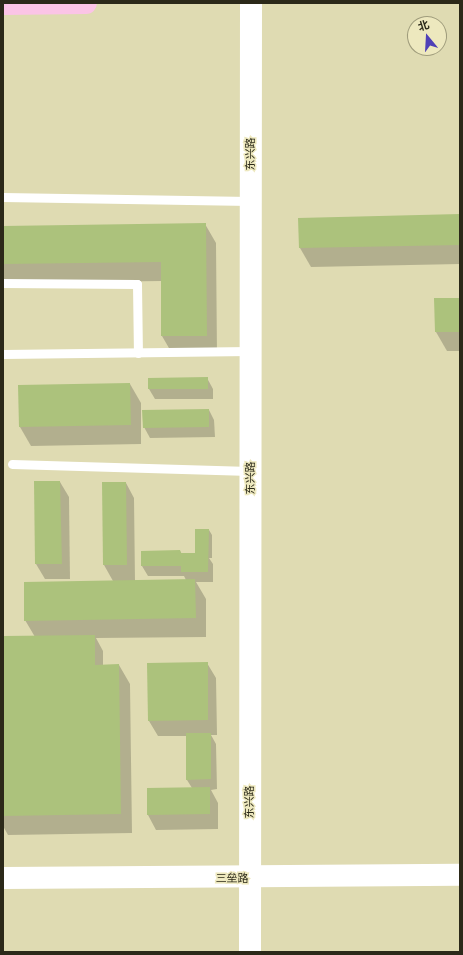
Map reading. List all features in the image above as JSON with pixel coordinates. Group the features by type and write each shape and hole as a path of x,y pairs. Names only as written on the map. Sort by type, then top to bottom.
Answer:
{"highway":[{"path":"3,4 86,3"}],"street":[{"name":"东兴路","path":"250,952 251,3"},
{"name":"三垒路","path":"3,878 249,878 460,875"}],"lane":[{"path":"3,197 250,201"},
{"path":"3,283 137,284 138,353"},
{"path":"3,354 250,351"},
{"path":"12,464 250,471"}],"building":[{"path":"460,214 460,245 299,248 298,218"},
{"path":"206,223 207,336 161,336 161,262 3,264 3,226"},
{"path":"434,298 460,298 460,332 435,332"},
{"path":"208,377 208,389 148,389 148,378"},
{"path":"130,383 131,425 19,427 18,385"},
{"path":"209,409 209,427 143,428 142,410"},
{"path":"34,481 60,481 62,564 35,564"},
{"path":"102,482 126,482 127,565 103,565"},
{"path":"195,529 209,529 208,572 181,572 181,566 141,566 141,551 180,550 181,553 195,553"},
{"path":"195,579 196,618 24,621 24,582"},
{"path":"95,635 95,665 119,664 121,814 3,816 3,636"},
{"path":"208,662 208,720 148,721 147,663"},
{"path":"186,733 211,733 211,779 186,780"},
{"path":"210,787 210,814 147,815 147,788"}]}
